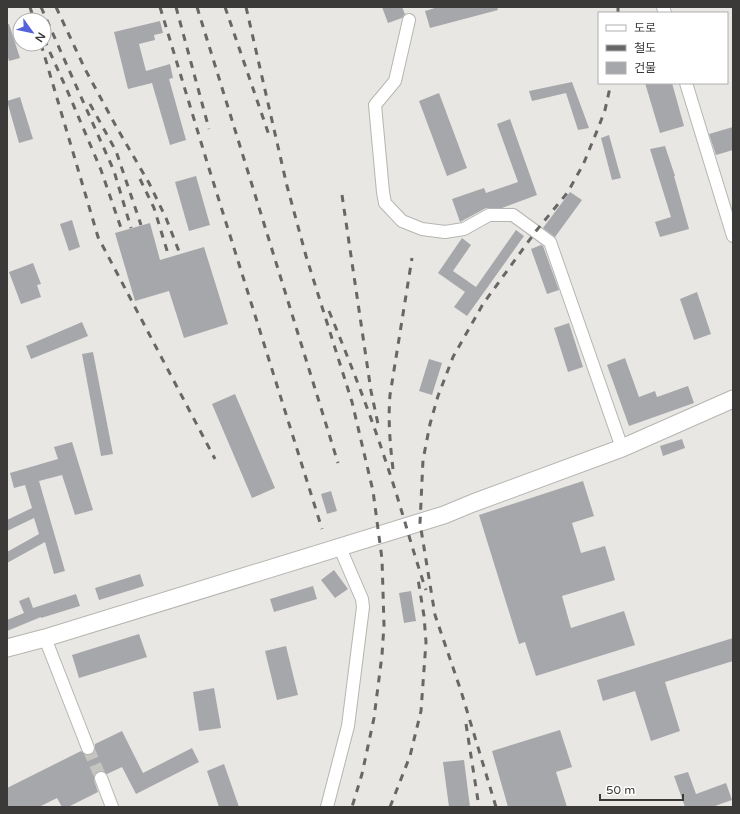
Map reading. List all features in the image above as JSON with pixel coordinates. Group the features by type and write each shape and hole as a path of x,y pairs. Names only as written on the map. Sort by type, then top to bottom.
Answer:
{"street":[{"path":"409,20 395,81 375,105 385,203 402,221 422,229 445,232 464,229 489,216 513,215 550,242 622,448"},
{"path":"686,84 733,236"},
{"path":"7,648 45,638 444,515 622,448 733,399"},
{"path":"327,807 348,726 364,607 340,548"},
{"path":"45,638 88,748"},
{"path":"101,778 112,807"}],"building":[{"path":"382,7 402,7 405,14 402,18 388,23"},
{"path":"438,7 497,7 498,10 430,28 425,11"},
{"path":"160,21 163,33 154,35 155,40 139,44 146,71 170,64 173,78 169,79 186,140 170,145 152,83 128,89 114,32"},
{"path":"7,24 9,24 12,33 12,52 18,52 20,58 9,61 7,54"},
{"path":"572,82 589,128 578,130 566,93 532,101 529,91"},
{"path":"645,84 672,84 684,126 660,133"},
{"path":"439,93 467,168 447,176 419,101"},
{"path":"20,97 33,139 19,143 7,101"},
{"path":"510,119 537,195 502,208 486,208 460,222 452,199 484,188 486,193 518,182 497,124"},
{"path":"733,127 733,150 716,155 709,134"},
{"path":"609,135 621,178 612,180 601,138"},
{"path":"665,146 675,176 689,229 660,237 655,222 671,217 650,149"},
{"path":"196,176 210,225 189,231 175,182"},
{"path":"570,192 582,200 555,237 543,228"},
{"path":"72,220 80,247 69,251 60,224"},
{"path":"150,223 160,260 204,247 228,324 184,338 169,291 135,301 115,233"},
{"path":"516,230 524,236 467,316 454,307 465,292 438,273 462,238 471,245 453,271 476,287"},
{"path":"541,245 543,246 559,290 547,294 531,249"},
{"path":"33,263 41,284 37,285 41,297 21,304 9,272"},
{"path":"697,292 711,334 694,340 680,299"},
{"path":"82,322 88,336 31,359 26,346"},
{"path":"569,323 583,367 568,372 554,328"},
{"path":"93,352 113,454 101,456 82,354"},
{"path":"625,358 639,397 655,391 657,397 688,386 694,403 629,426 607,365"},
{"path":"429,359 442,363 432,395 419,391"},
{"path":"235,394 275,488 252,498 212,404"},
{"path":"682,439 685,448 663,456 660,446"},
{"path":"72,442 93,510 75,515 62,475 39,481 65,571 54,574 45,542 7,563 7,552 39,534 34,518 7,531 7,520 32,508 25,485 14,488 10,473 58,459 54,447"},
{"path":"583,481 594,516 572,523 581,553 605,546 615,580 562,596 571,628 624,611 635,645 536,676 525,642 519,644 479,515"},
{"path":"331,491 337,511 327,514 321,494"},
{"path":"334,570 348,589 335,598 321,580"},
{"path":"140,574 144,586 99,600 95,588"},
{"path":"313,586 317,599 274,612 270,599"},
{"path":"411,591 416,621 404,623 399,593"},
{"path":"76,594 80,606 41,617 7,631 7,620 24,613 19,601 29,597 33,608"},
{"path":"139,634 147,657 79,678 72,655"},
{"path":"733,638 733,661 665,682 680,731 651,741 635,691 603,701 597,680"},
{"path":"286,646 298,695 277,700 265,651"},
{"path":"214,688 221,728 199,731 193,692"},
{"path":"560,730 572,767 556,772 567,807 508,807 492,751"},
{"path":"122,731 143,773 192,748 199,762 136,794 122,767 107,774 102,771 95,773 94,780 98,792 68,807 62,807 57,798 39,807 7,807 7,788 81,751 86,755 91,755 95,750 95,744"},
{"path":"464,760 470,807 449,807 443,762"},
{"path":"224,764 239,807 219,807 207,771"},
{"path":"688,772 696,794 726,783 732,800 712,807 685,807 674,776"}],"tunnel":[{"path":"88,748 101,778"}],"railway":[{"path":"30,7 32,12"},
{"path":"41,7 114,171 131,228"},
{"path":"56,7 85,69 149,183 166,218 180,254"},
{"path":"160,7 322,529"},
{"path":"176,7 209,129"},
{"path":"197,7 338,463"},
{"path":"225,7 270,138"},
{"path":"246,7 287,186 306,256 352,402 373,491 382,559 384,625 382,655 374,718 362,774 352,807"},
{"path":"618,7 618,12"},
{"path":"43,52 98,237 215,459"},
{"path":"50,52 101,170 122,231"},
{"path":"496,807 461,691 435,615 420,523 423,460 430,424 438,396 453,357 483,304 536,231 568,192 583,165 599,126 605,110 611,84"},
{"path":"90,104 116,151 141,225"},
{"path":"140,179 154,208 169,257"},
{"path":"342,195 371,391 378,424"},
{"path":"393,469 389,414 390,395 412,258"},
{"path":"329,311 360,388 392,480 426,590"},
{"path":"390,807 410,756 421,711 426,642 424,616 418,579"},
{"path":"466,724 479,807"}]}
